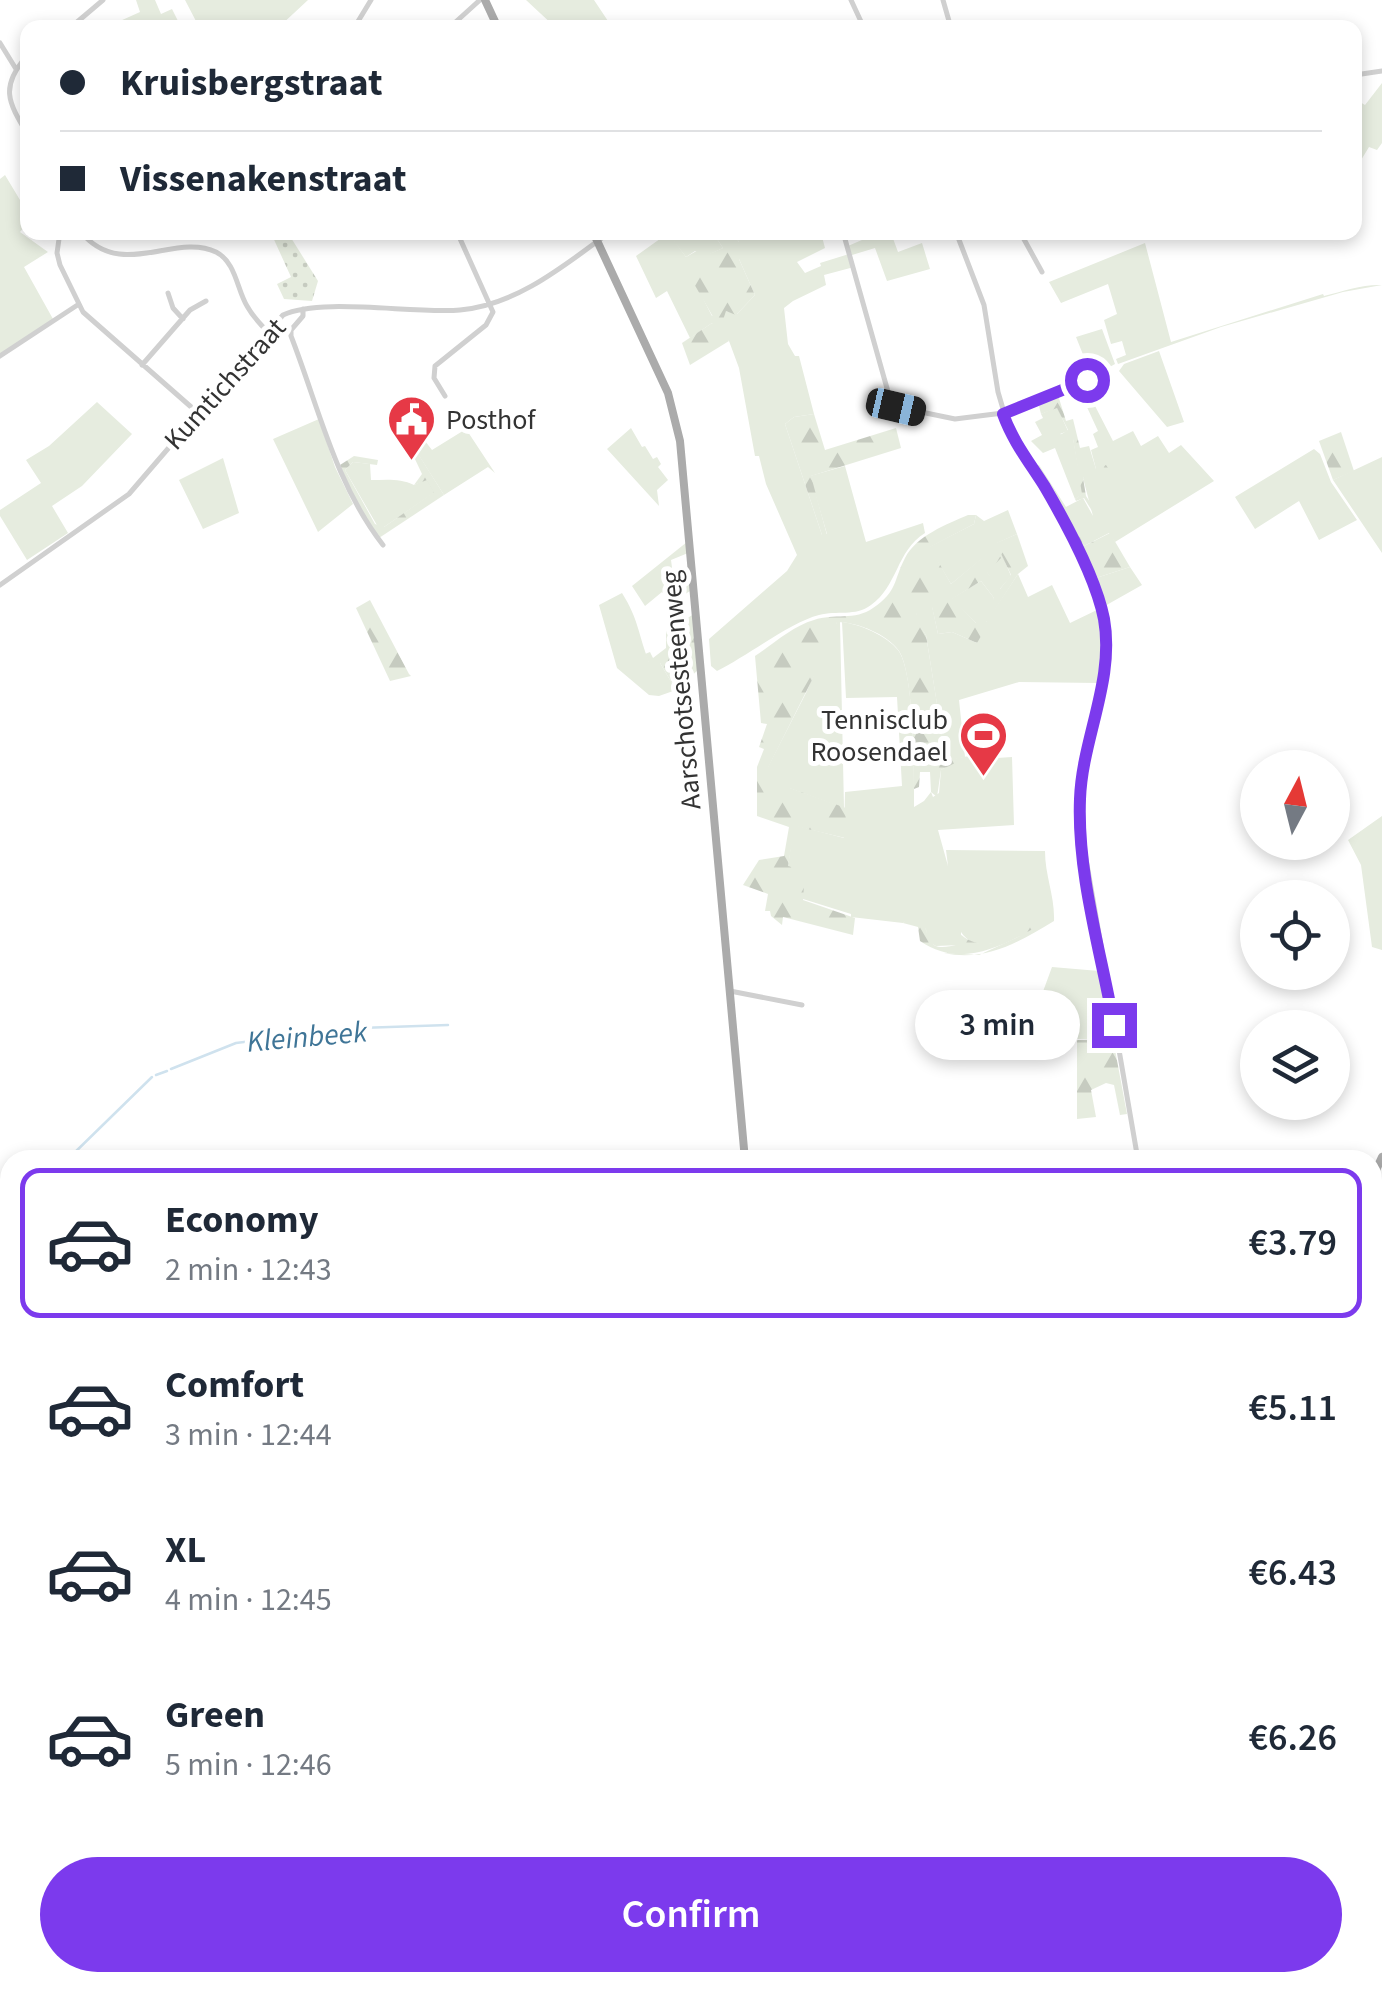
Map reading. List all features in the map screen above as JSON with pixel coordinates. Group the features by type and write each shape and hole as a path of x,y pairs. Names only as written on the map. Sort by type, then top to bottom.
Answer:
{"main road":[{"name":"Aarschotsesteenweg","path":"598,242 668,393 680,440 744,1150"}],"street":[{"path":"79,20 103,0"},
{"path":"458,20 482,0"},
{"path":"0,43 16,69"},
{"path":"20,64 8,86 7,101 20,122"},
{"path":"0,87 8,86"},
{"path":"60,240 60,265 88,319 198,414"},
{"path":"89,240 99,249 115,254 200,248 219,253 232,270 246,304 267,331"},
{"path":"445,396 434,378 435,366 486,325 493,312 461,240"},
{"name":"Kumtichstraat","path":"0,585 122,500 283,315 303,308 446,311 490,304 528,288 600,240"},
{"path":"844,240 892,406 955,419 1003,414 1087,380"},
{"path":"959,240 984,305 1003,414 1015,442 1061,516 1103,616 1105,661 1082,772 1081,840 1136,1150"},
{"path":"1024,240 1042,272"},
{"path":"168,293 173,308 183,318"},
{"path":"142,364 190,310 206,301"},
{"path":"0,356 78,304"},
{"path":"303,308 303,316 291,336 335,465 364,521 383,545"},
{"path":"730,991 802,1005"}],"green space":[{"path":"136,0 155,0 161,14 172,9 178,20 122,20 140,12"},
{"path":"185,0 308,0 287,20 195,20"},
{"path":"526,0 594,0 607,20 547,20"},
{"path":"1382,83 1382,143 1377,150 1369,147 1362,158 1362,103 1365,105"},
{"path":"5,175 20,200 20,240 31,240 48,252 24,267 53,319 0,354 0,179"},
{"path":"274,240 292,240 318,281 312,301 284,299 277,284 291,277"},
{"path":"658,240 673,240 712,316 726,311 737,314 755,295 739,259 738,240 823,240 825,248 797,262 805,273 821,266 820,263 849,254 854,267 824,275 826,285 784,308 788,344 799,356 814,414 794,417 785,424 822,535 827,534 810,476 845,466 866,542 923,523 925,533 908,549 887,588 871,605 859,611 808,619 717,671 711,666 709,639 787,571 797,555 766,484 759,456 755,456 739,368 729,341 712,323 690,338 667,291 656,298 636,256"},
{"path":"673,240 718,240 723,248 708,255 695,251 686,257"},
{"path":"674,240 686,257 700,249 709,254 723,248 718,240 738,240 739,259 755,295 736,315 726,311 723,320 716,322 670,242"},
{"path":"862,240 894,240 898,252 922,243 930,269 887,281 875,248 852,255 848,246"},
{"path":"1145,243 1171,342 1323,294 1382,285 1343,292 1221,327 1118,364 1116,359 1126,355 1122,341 1111,344 1104,320 1117,314 1108,284 1061,303 1049,282"},
{"path":"712,323 721,327 729,341 690,365 682,343"},
{"path":"1102,329 1115,364 1092,377 1076,337"},
{"path":"1159,351 1184,422 1167,427 1119,371 1124,364"},
{"path":"1058,395 1066,421 1073,419 1080,448 1089,446 1096,469 1106,465 1108,468 1083,478 1086,496 1105,525 1102,527 1084,498 1075,499 1082,494 1073,439 1063,441 1060,435 1068,430 1057,408 1041,414 1039,406"},
{"path":"97,402 132,434 82,486 52,506 68,533 27,560 0,510 41,483 26,460 49,446"},
{"path":"1093,402 1113,441 1133,431 1141,446 1158,436 1169,453 1181,445 1214,481 1115,542 1109,533 1084,546 1064,508 1083,498 1093,516 1083,478 1096,469 1091,450 1098,447 1093,434 1098,431 1086,405"},
{"path":"1057,407 1068,431 1060,434 1073,438 1083,494 1075,499 1055,448 1043,453 1031,441 1042,435 1035,422 1043,418 1041,414"},
{"path":"814,414 825,450 896,428 901,448 811,476 827,535 822,535 785,424 794,417"},
{"path":"319,419 353,504 318,532 273,439"},
{"path":"631,428 642,447 653,459 657,457 661,464 658,467 668,480 657,490 659,506 607,449"},
{"path":"466,429 495,473 488,467 444,495 411,443 422,437 432,450"},
{"path":"1341,432 1354,471 1333,480 1319,441"},
{"path":"414,435 417,440 412,444 444,495 379,538 358,507 340,465 354,456 378,460 377,465 353,462 345,470 375,524 384,527 434,492 427,480 414,485 422,474 406,440"},
{"path":"1314,449 1357,520 1319,540 1299,501 1255,529 1235,497"},
{"path":"1382,457 1382,553 1333,480"},
{"path":"223,458 239,513 203,529 179,480"},
{"path":"353,462 370,464 371,480 398,480 414,485 427,479 435,492 384,527 378,527 345,470"},
{"path":"1039,465 1066,507 1084,546 1110,533 1130,567 1093,579 1035,467"},
{"path":"1008,510 1017,534 997,543 1011,576 999,590 986,571 995,548 951,584 929,547 974,524 976,515 984,521"},
{"path":"968,515 976,515 974,524 930,547 951,584 995,547 1001,558 987,572 1000,589 1011,575 996,543 1017,534 1028,566 1018,574 987,622 982,611 994,598 981,581 952,599 984,631 977,643 952,632 938,634 932,607 917,613 916,619 926,635 946,760 975,755 976,758 941,770 937,797 931,792 930,772 920,772 919,787 914,789 910,697 899,651 871,630 837,622 835,634 768,768 790,780 790,788 846,808 845,838 795,826 788,866 805,871 803,900 855,918 853,935 783,917 782,925 770,911 765,911 768,894 743,885 759,860 784,856 789,827 757,816 757,767 764,749 759,747 767,724 761,723 755,656 806,623 873,608 891,591 905,558 917,543"},
{"path":"687,542 688,553 671,560 673,575 669,582 672,584 689,571 690,591 671,603 662,592 645,606 632,586"},
{"path":"1130,567 1142,585 1103,607 1093,579"},
{"path":"1018,574 1028,597 1052,585 1070,623 1099,609 1103,655 1098,683 1019,682 959,700 965,757 946,761 926,635 915,619 917,612 932,606 938,634 952,632 977,643 976,623 951,599 981,581 994,598 986,622"},
{"path":"622,593 649,662 660,663 676,690 649,695 617,668 599,605"},
{"path":"370,600 411,676 390,681 356,608"},
{"path":"694,614 698,670 676,690 660,663 649,663 645,654 650,652 653,658 666,648 666,631"},
{"path":"837,622 844,808 789,788 767,769"},
{"path":"842,622 887,640 904,662 912,726 914,807 931,792 933,797 939,793 941,770 959,760 996,754 997,758 1012,757 1014,825 938,830 948,866 946,850 1045,851 1054,921 1015,943 983,953 1020,936 980,944 961,932 961,945 936,946 927,941 926,929 907,920 903,923 851,917 803,899 788,866 794,825 844,838 845,792 902,786 897,697 846,698"},
{"path":"1382,816 1382,950 1372,947 1361,865 1350,839"},
{"path":"907,919 924,922 928,937 938,947 960,944 955,936 958,932 968,940 988,944 1041,920 1042,924 998,946 951,954 920,941 918,927 903,923"},
{"path":"1052,967 1099,971 1113,1039 1032,1039"},
{"path":"1113,1039 1127,1114 1120,1115 1114,1085 1106,1083 1091,1090 1096,1117 1077,1119 1077,1040"}],"waterway":[{"name":"Kleinbeek","path":"171,1069 236,1043 360,1028 448,1025"},
{"name":"Kleinbeek","path":"156,1075 167,1071"},
{"name":"Kleinbeek","path":"77,1150 152,1077"}],"place":[{"name":"Posthof","path":"411,462"},
{"name":"Tennisclub Roosendael","path":"983,778"}],"route":[{"path":"1087,380 1003,414 1015,442 1056,506 1103,616 1104,672 1084,756 1080,824 1114,1025"}]}
